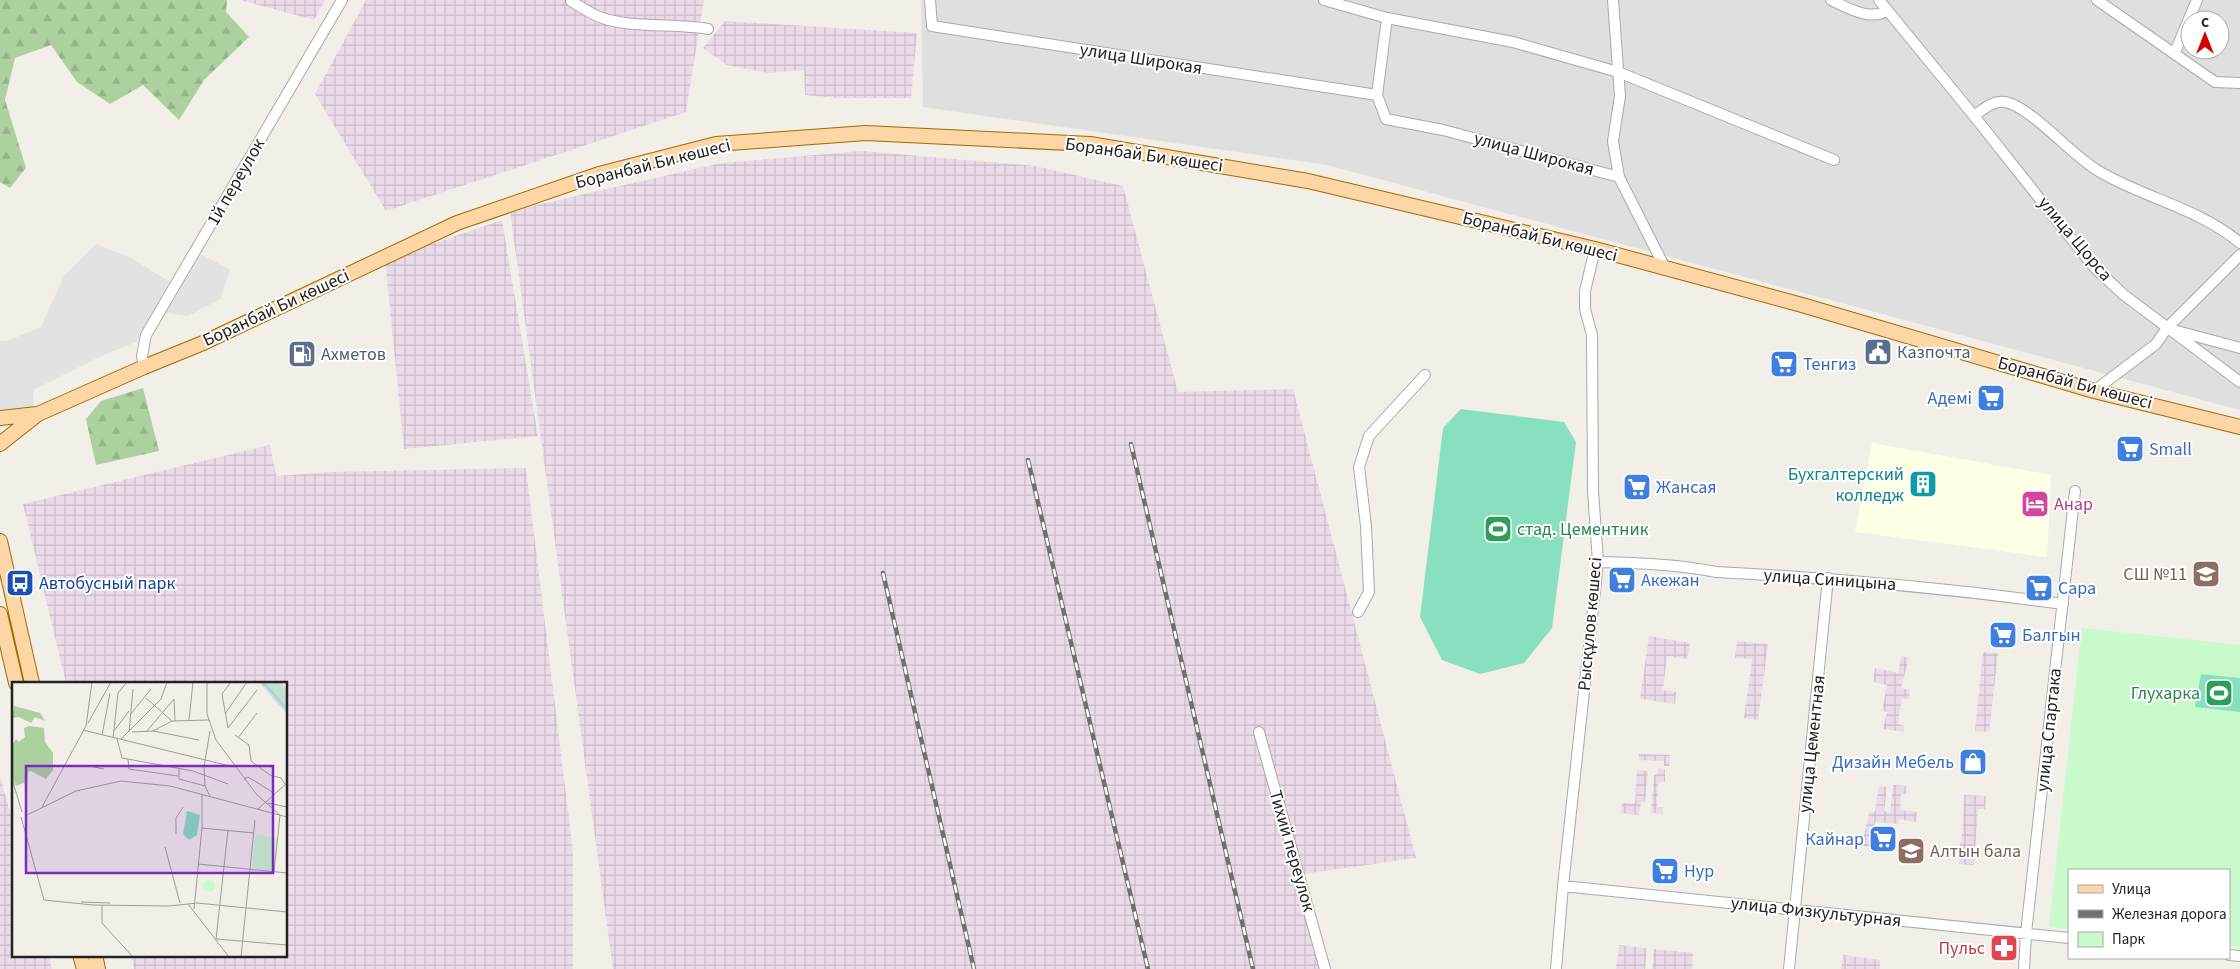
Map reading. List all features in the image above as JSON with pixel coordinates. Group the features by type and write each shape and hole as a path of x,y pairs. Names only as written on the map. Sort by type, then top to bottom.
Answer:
{"main road":[{"name":"Боранбай Би көшесі","path":"38,414 203,343 457,223 599,174 716,144 866,133 1090,144 1308,181 1665,268 1802,305 2094,391 2240,427"},
{"path":"0,418 38,414"},
{"path":"0,444 38,414"},
{"path":"0,541 32,682"},
{"path":"0,614 16,682"},
{"path":"80,956 84,969"},
{"path":"94,956 98,969"}],"street":[{"name":"1й переулок","path":"144,367 142,356 146,335 342,0"},
{"name":"улица Широкая","path":"930,0 932,26 1376,95 1386,119 1443,130 1619,177"},
{"path":"1329,0 1387,18 1513,42 1618,72 1834,160"},
{"name":"улица Широкая","path":"1613,0 1620,96 1613,141 1619,177 1665,268"},
{"path":"1831,0 1864,14 1878,16 1886,10"},
{"name":"улица Щорса","path":"1879,0 2094,267 2124,295 2240,382"},
{"path":"2097,0 2175,52 2215,82 2240,83"},
{"path":"2175,52 2197,0"},
{"path":"571,1 596,16 632,24 690,26 708,29"},
{"path":"1376,95 1387,18"},
{"path":"1974,116 1992,102 2011,103 2100,172 2206,221 2227,232 2240,243"},
{"name":"Рысқұлов көшесі","path":"1556,969 1563,886 1598,562 1592,491 1592,336 1584,309 1585,291 1595,250"},
{"path":"2094,391 2156,344 2167,328 2240,255"},
{"path":"2167,328 2240,348"},
{"path":"1358,612 1370,592 1366,526 1359,467 1369,436 1425,375"},
{"name":"улица Спартака","path":"2024,969 2026,933 2075,491"},
{"name":"улица Синицына","path":"1598,562 1642,563 1716,572 1828,578 1966,591 2063,604"},
{"name":"улица Цементная","path":"1789,969 1828,578"},
{"name":"Тихий переулок","path":"1259,732 1325,969"},
{"name":"улица Физкультурная","path":"1563,886 2068,938"}],"shaded area":[{"path":"240,0 325,0 314,20"},
{"path":"366,0 704,0 686,112 386,211 315,94"},
{"path":"921,0 2240,0 2240,410 1327,165 923,107"},
{"path":"725,21 917,33 911,98 837,98 805,95 804,70 768,73 727,65 703,48"},
{"path":"862,151 1035,166 1123,186 1178,392 1293,389 1416,858 1303,874 1327,969 613,969 510,211 721,163"},
{"path":"502,220 538,436 404,449 385,260"},
{"path":"96,244 131,258 170,282 136,342 101,356 33,390 34,409 0,415 0,341 7,341 41,327 64,276"},
{"path":"201,254 230,270 220,299 188,316 166,313"},
{"path":"1872,443 2051,475 2047,557 1855,532"},
{"path":"270,445 276,476 330,472 526,468 573,852 573,969 134,969 131,956 288,956 288,682 66,682 23,504"},
{"path":"1649,636 1690,643 1687,659 1667,656 1663,690 1676,692 1675,704 1640,699"},
{"path":"1737,641 1768,644 1758,720 1744,718 1752,659 1735,658"},
{"path":"1983,652 1998,653 1989,732 1975,731"},
{"path":"1901,656 1909,658 1901,688 1910,690 1909,699 1902,698 1898,724 1904,726 1904,732 1883,729 1887,712 1882,711 1887,685 1873,682 1875,668 1898,673"},
{"path":"1639,754 1670,755 1669,766 1664,766 1664,761 1639,760"},
{"path":"1658,768 1665,769 1665,782 1658,783 1657,807 1663,807 1663,814 1651,813 1654,775 1658,774"},
{"path":"1637,770 1648,771 1645,802 1641,802 1639,815 1621,813 1622,803 1635,803"},
{"path":"0,776 12,820 12,956 48,956 52,969 0,969"},
{"path":"1893,785 1907,786 1906,794 1901,794 1900,810 1917,812 1916,822 1899,819 1898,824 1875,822 1871,847 1862,846 1869,812 1875,812 1879,786 1887,787 1884,811 1890,813"},
{"path":"1964,795 1986,796 1985,809 1978,809 1974,865 1959,864"},
{"path":"1619,945 1647,948 1645,969 1616,969"},
{"path":"1654,949 1693,953 1692,969 1652,969"},
{"path":"1843,955 1880,960 1880,969 1841,969"}],"green space":[{"path":"0,0 227,0 226,12 249,37 204,80 179,120 143,85 110,104 77,82 51,45 15,58 5,100 26,168 10,188 0,182"},
{"path":"143,388 159,451 96,465 86,419 101,401"},
{"name":"стад. Цементник","path":"1461,409 1564,422 1576,442 1552,628 1524,663 1480,674 1442,660 1420,617 1443,428"},
{"path":"2082,628 2240,645 2240,947 2230,946 2230,869 2068,869 2068,929 2049,927"},
{"name":"Глухарка","path":"2201,674 2240,678 2240,712 2195,707"}],"railway":[{"path":"1131,444 1253,969"},
{"path":"1028,460 1148,969"},
{"path":"883,573 974,969"}],"place":[{"name":"Казпочта","path":"1878,352"},
{"name":"Ахметов","path":"302,354"},
{"name":"Тенгиз","path":"1784,364"},
{"name":"Адемi","path":"1991,398"},
{"name":"Small","path":"2130,449"},
{"name":"Бухгалтерский колледж","path":"1923,484"},
{"name":"Жансая","path":"1637,487"},
{"name":"Анар","path":"2035,504"},
{"name":"стад. Цементник","path":"1498,529"},
{"name":"СШ №11","path":"2206,574"},
{"name":"Акежан","path":"1622,580"},
{"name":"Автобусный парк","path":"20,583"},
{"name":"Сара","path":"2039,588"},
{"name":"Балгын","path":"2003,635"},
{"name":"Глухарка","path":"2219,693"},
{"name":"Дизайн Мебель","path":"1973,762"},
{"name":"Кайнар","path":"1883,839"},
{"name":"Алтын бала","path":"1911,851"},
{"name":"Нур","path":"1665,871"},
{"name":"Пульс","path":"2004,948"}]}
